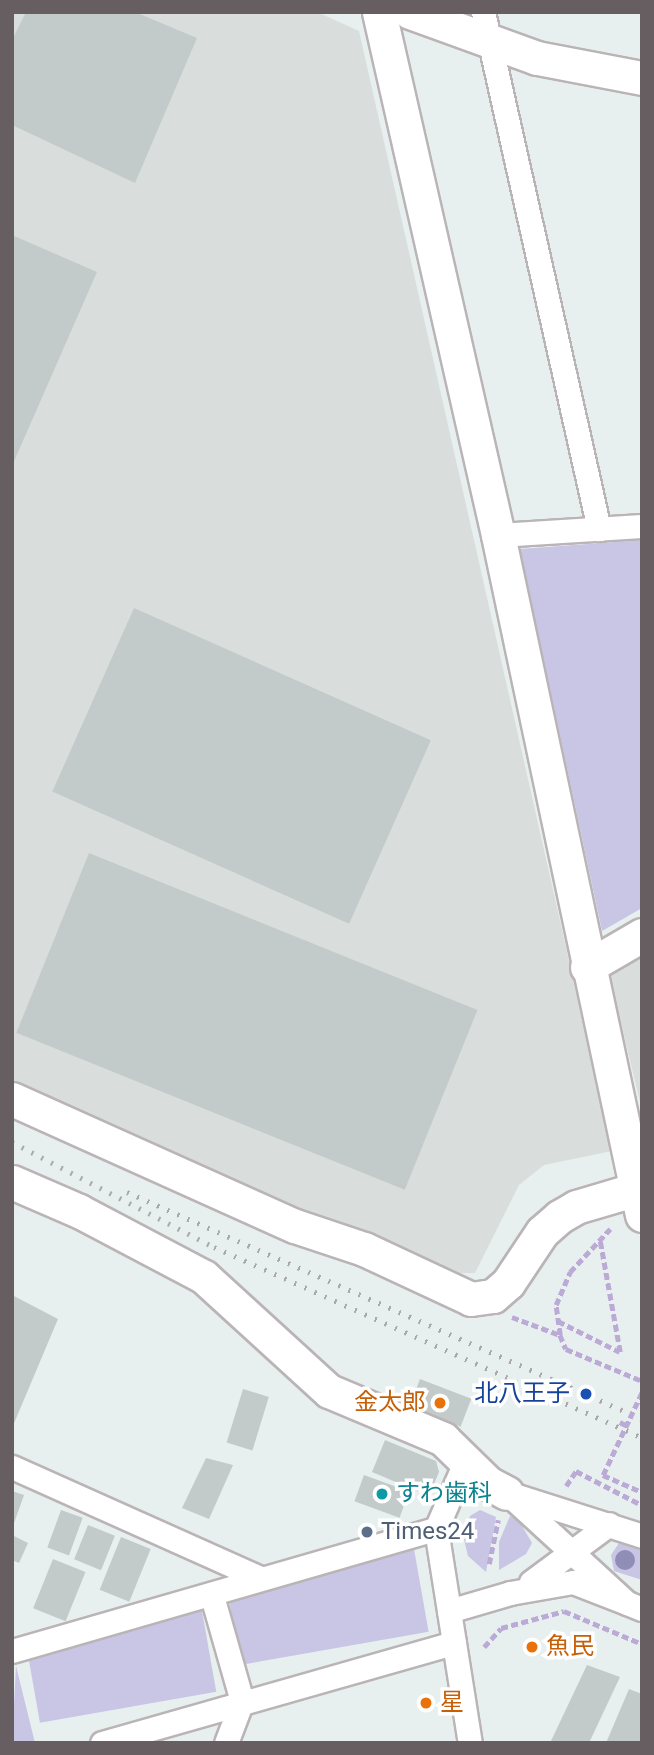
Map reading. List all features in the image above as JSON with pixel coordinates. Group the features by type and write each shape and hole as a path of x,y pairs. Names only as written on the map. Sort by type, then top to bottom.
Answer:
{"street":[{"path":"12,1099 295,1226 364,1249 471,1298 493,1296 508,1283 542,1232 576,1207 639,1202 587,967 498,535 379,12"},
{"path":"410,12 486,26 537,58 642,78"},
{"path":"486,26 599,529"},
{"path":"498,535 642,526"},
{"path":"587,967 642,935"},
{"path":"12,1182 79,1211 204,1277 328,1391 443,1439 488,1483 503,1504 575,1552 637,1606"},
{"path":"466,1460 436,1529 470,1743"},
{"path":"12,1467 260,1578"},
{"path":"503,1504 609,1524 642,1536"},
{"path":"510,1593 575,1552 609,1524"},
{"path":"12,1651 212,1596 260,1578 436,1529"},
{"path":"449,1611 510,1593 573,1583 637,1606"},
{"path":"212,1596 242,1701 226,1743"},
{"path":"102,1743 242,1701 454,1643"}],"path":[{"path":"610,1229 570,1272 556,1305 560,1335 566,1349 642,1381"},
{"path":"558,1321 620,1352 600,1241"},
{"path":"508,1316 560,1335"},
{"path":"642,1392 603,1475 642,1492"},
{"path":"620,1422 626,1425"},
{"path":"576,1471 642,1505"},
{"path":"489,1564 503,1504"},
{"path":"484,1647 501,1628 564,1611 642,1644"}],"shaded area":[{"path":"12,12 317,12 359,31 612,1151 544,1165 519,1185 475,1273 457,1273 364,1232 295,1209 12,1080"},
{"path":"642,540 642,908 602,931 520,549"},
{"path":"642,955 642,1110 609,974"},
{"path":"480,1510 496,1517 486,1572 468,1556 463,1535 470,1516"},
{"path":"510,1516 518,1519 532,1543 526,1554 499,1570 499,1542"},
{"path":"619,1543 642,1549 642,1580 614,1571 611,1555"},
{"path":"414,1549 429,1632 240,1665 226,1582"},
{"path":"202,1611 216,1692 40,1723 26,1642"},
{"path":"16,1666 35,1743 12,1743"}],"building":[{"path":"26,12 135,12 197,38 135,183 12,125 12,40"},
{"path":"12,235 97,272 12,466"},
{"path":"134,608 431,740 349,924 52,792"},
{"path":"89,853 477,1010 405,1190 16,1033"},
{"path":"12,1295 58,1319 12,1428"},
{"name":"金太郎","path":"420,1379 471,1399 461,1427 409,1407"},
{"path":"243,1389 269,1397 252,1450 227,1443"},
{"path":"385,1440 436,1461 439,1472 429,1496 372,1472"},
{"path":"206,1458 233,1465 209,1519 182,1508"},
{"name":"すわ歯科","path":"364,1475 409,1491 400,1518 354,1501"},
{"path":"12,1491 24,1495 13,1526 12,1526"},
{"path":"61,1510 83,1518 69,1555 47,1548"},
{"path":"88,1525 115,1536 101,1570 74,1559"},
{"path":"12,1535 28,1543 19,1563 12,1560"},
{"path":"121,1537 151,1549 129,1602 100,1590"},
{"path":"53,1559 85,1572 66,1621 33,1608"},
{"path":"587,1665 620,1677 589,1743 550,1743"},
{"path":"629,1689 642,1694 642,1743 606,1743"}],"railway":[{"path":"12,1142 214,1247 642,1438"},
{"path":"127,1192 642,1419"}],"place":[{"name":"北八王子","path":"586,1394"},
{"name":"金太郎","path":"440,1403"},
{"name":"すわ歯科","path":"382,1494"},
{"name":"Times24","path":"367,1532"},
{"name":"魚民","path":"532,1647"},
{"name":"星","path":"426,1703"}]}
